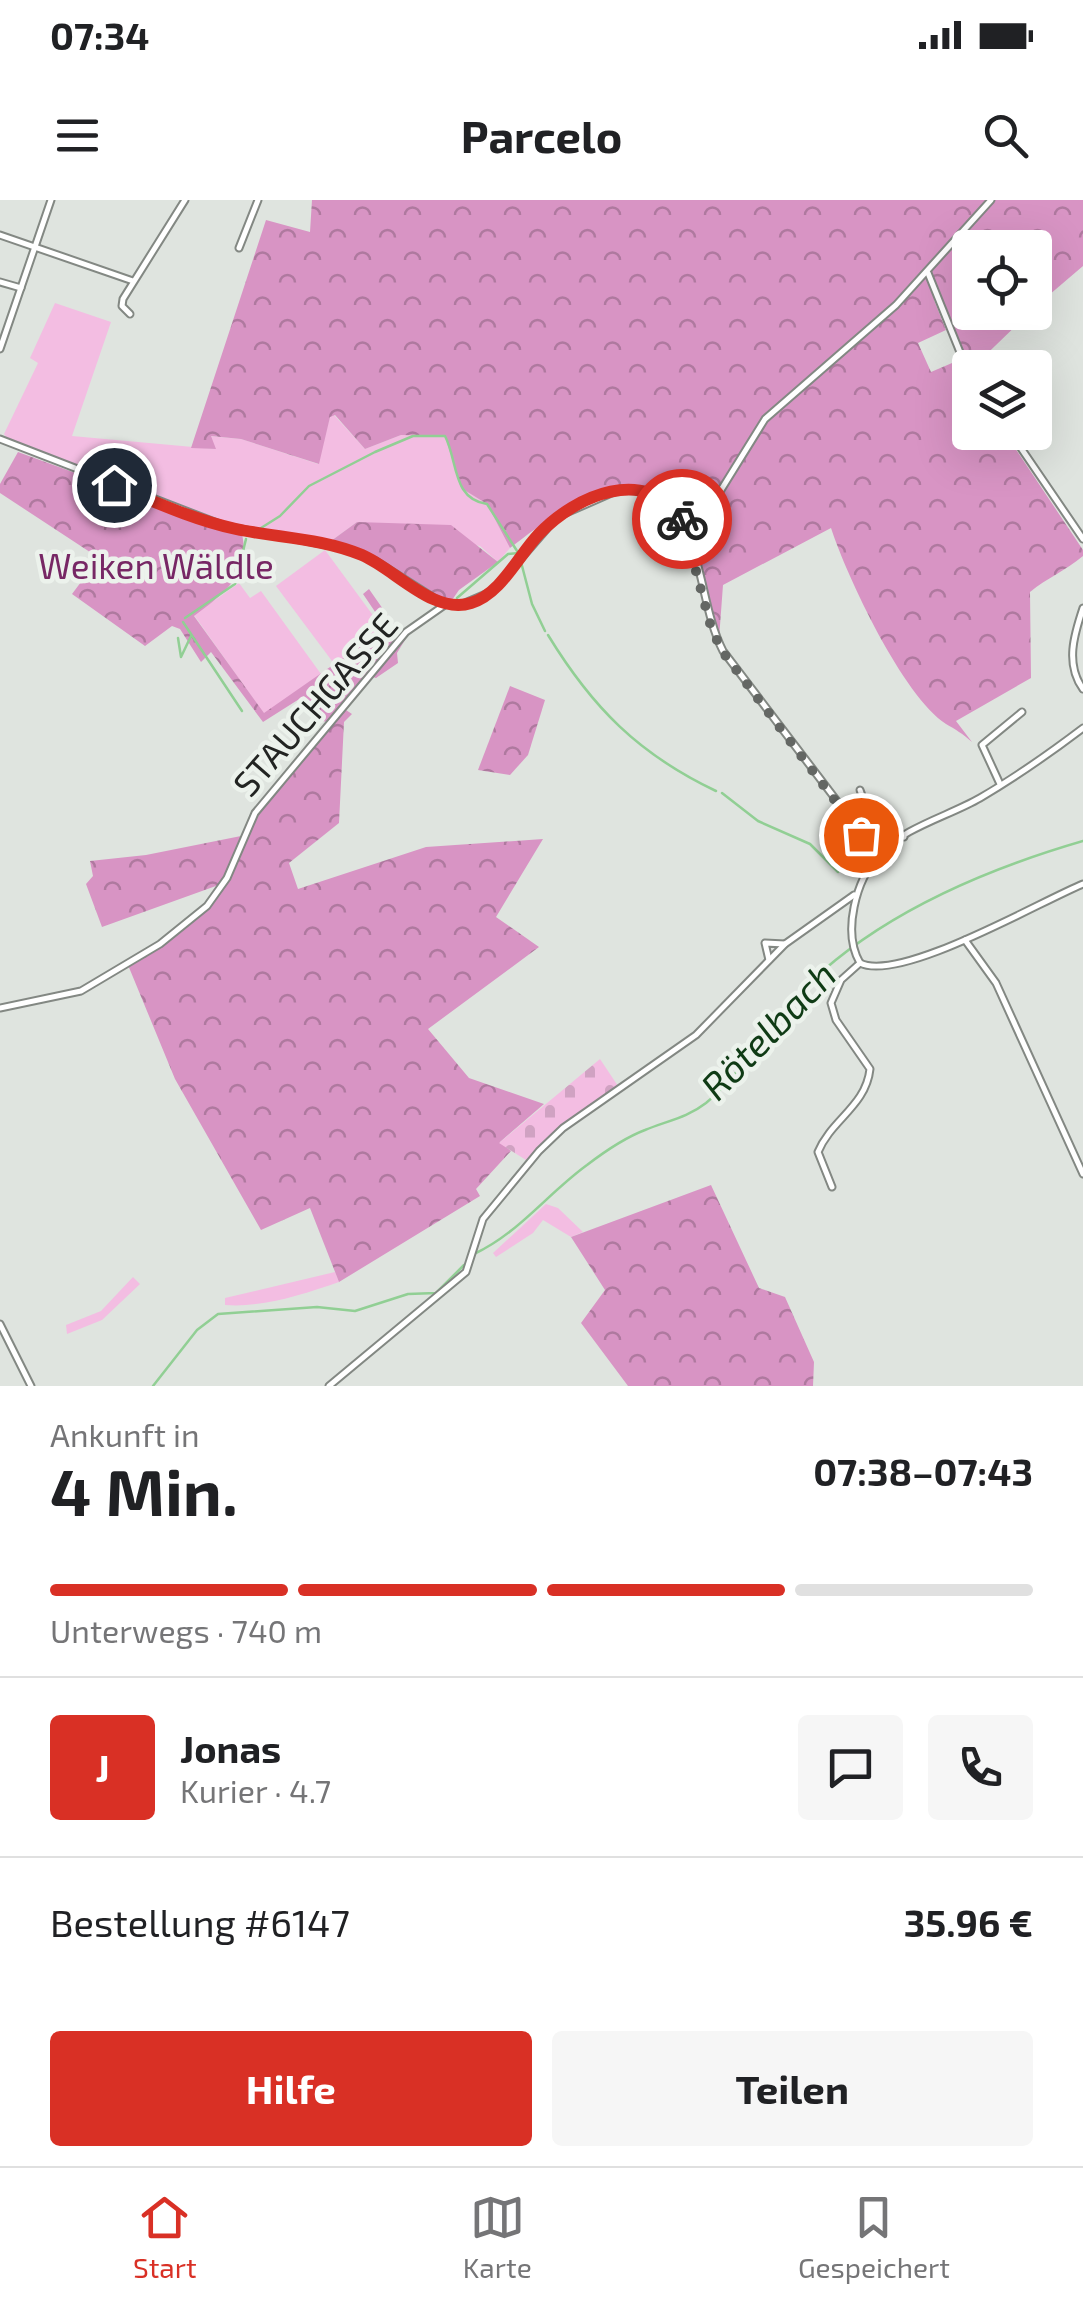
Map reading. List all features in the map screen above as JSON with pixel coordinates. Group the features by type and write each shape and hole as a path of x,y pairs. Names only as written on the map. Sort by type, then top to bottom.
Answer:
{"street":[{"path":"0,346 51,200"},
{"path":"130,314 122,306 133,281 186,200"},
{"path":"239,248 258,200"},
{"path":"878,855 844,816 722,651 706,612 690,540 764,419 928,273 991,200"},
{"path":"0,234 133,281"},
{"path":"928,273 959,350"},
{"path":"0,282 21,288"},
{"path":"0,439 225,526 342,548 376,562 446,604"},
{"path":"1022,450 1083,539"},
{"name":"STAUCHGASSE","path":"0,1008 81,991 160,944 207,906 227,878 255,813 406,632 446,604 469,604 493,591 557,517 610,491 636,488 666,499 684,522 690,540"},
{"path":"1083,608 1072,646 1076,680 1083,689"},
{"path":"1000,784 982,745 1022,712"},
{"path":"329,1386 466,1272 483,1219 539,1151 564,1128 696,1035 785,944 854,895 878,855 1000,784 1083,728"},
{"path":"860,790 869,815"},
{"path":"844,816 882,815 904,837"},
{"path":"832,1187 818,1152 824,1136 864,1094 870,1069 836,1020 831,1003 841,980 860,963 887,965 965,940 1083,884"},
{"path":"854,895 854,948 860,963"},
{"path":"965,940 996,983 1083,1174"},
{"path":"769,960 764,943 785,944"},
{"path":"0,1324 32,1386"}],"green space":[{"path":"312,200 1083,200 1083,266 1052,292 1052,230 952,230 952,322 941,295 934,300 946,330 918,343 931,372 952,363 952,450 1016,450 1083,550 1083,556 1030,592 1031,678 956,721 972,742 946,724 929,710 895,663 863,604 831,528 723,585 719,639 691,533 667,498 646,488 623,487 598,493 550,519 510,548 487,504 461,488 445,436 401,435 365,449 335,415 330,417 319,464 241,439 211,436 216,449 191,448 266,220 310,232"},
{"path":"55,303 111,322 72,436 215,449 210,436 241,439 318,464 330,416 334,415 365,449 401,435 445,436 461,488 487,504 510,548 498,562 480,546 357,522 331,541 219,522 9,441 4,434 38,363 30,358"},
{"path":"955,330 1011,330 991,350 963,350"},
{"name":"Weiken Wäldle","path":"18,452 242,534 244,548 238,572 224,591 194,616 264,713 386,628 363,594 369,589 392,622 408,635 397,653 398,663 376,678 367,675 343,708 352,714 344,722 339,823 289,863 298,889 426,847 543,839 496,917 539,947 428,1029 469,1078 544,1104 500,1142 511,1151 476,1189 480,1196 339,1282 310,1208 261,1230 175,1079 128,965 195,919 227,882 102,927 86,884 93,876 90,861 146,855 246,835 257,814 335,722 316,721 304,696 263,722 211,652 201,662 180,629 172,626 145,646 72,594 99,558 0,493 0,484"},
{"path":"357,522 451,525 498,562 459,590 450,603 377,560 331,541"},
{"path":"325,550 383,629 335,665 276,586"},
{"path":"239,583 250,598 261,591 321,674 264,714 194,615"},
{"path":"510,686 545,700 528,755 510,775 478,770"},
{"path":"600,1059 618,1086 560,1126 526,1160 499,1143"},
{"path":"711,1185 759,1288 785,1297 814,1362 813,1386 628,1386 581,1323 605,1290 571,1237"},
{"path":"546,1204 558,1208 583,1232 571,1237 543,1220 533,1233 496,1257 493,1253"},
{"path":"335,1272 339,1282 298,1295 225,1305 225,1298"},
{"path":"133,1277 140,1284 102,1320 67,1334 66,1325 101,1311"}],"waterway":[{"path":"261,528 280,516 309,486 375,452 413,436 445,436 462,487 476,501 487,504 519,554"},
{"path":"185,618 235,584 246,539"},
{"path":"457,598 508,554 519,553"},
{"path":"521,562 532,604 545,631"},
{"path":"183,622 242,711"},
{"path":"548,635 582,685 619,726 663,761 716,791"},
{"path":"178,638 181,657 191,636"},
{"path":"722,793 758,821 810,844 838,872"},
{"name":"Rötelbach","path":"474,1254 505,1235 614,1146 706,1103 809,984 879,929 958,886 1083,841"},
{"name":"Rötelbach","path":"153,1386 197,1330 218,1314 317,1307 355,1311 408,1294 436,1293 464,1265"}],"way so far":[{"path":"682,519 711,627 722,651 861,835"}],"route":[{"path":"114,485 225,526 342,548 376,562 430,596 458,606 493,591 540,532 557,517 610,491 636,488 659,494 682,519"}]}
